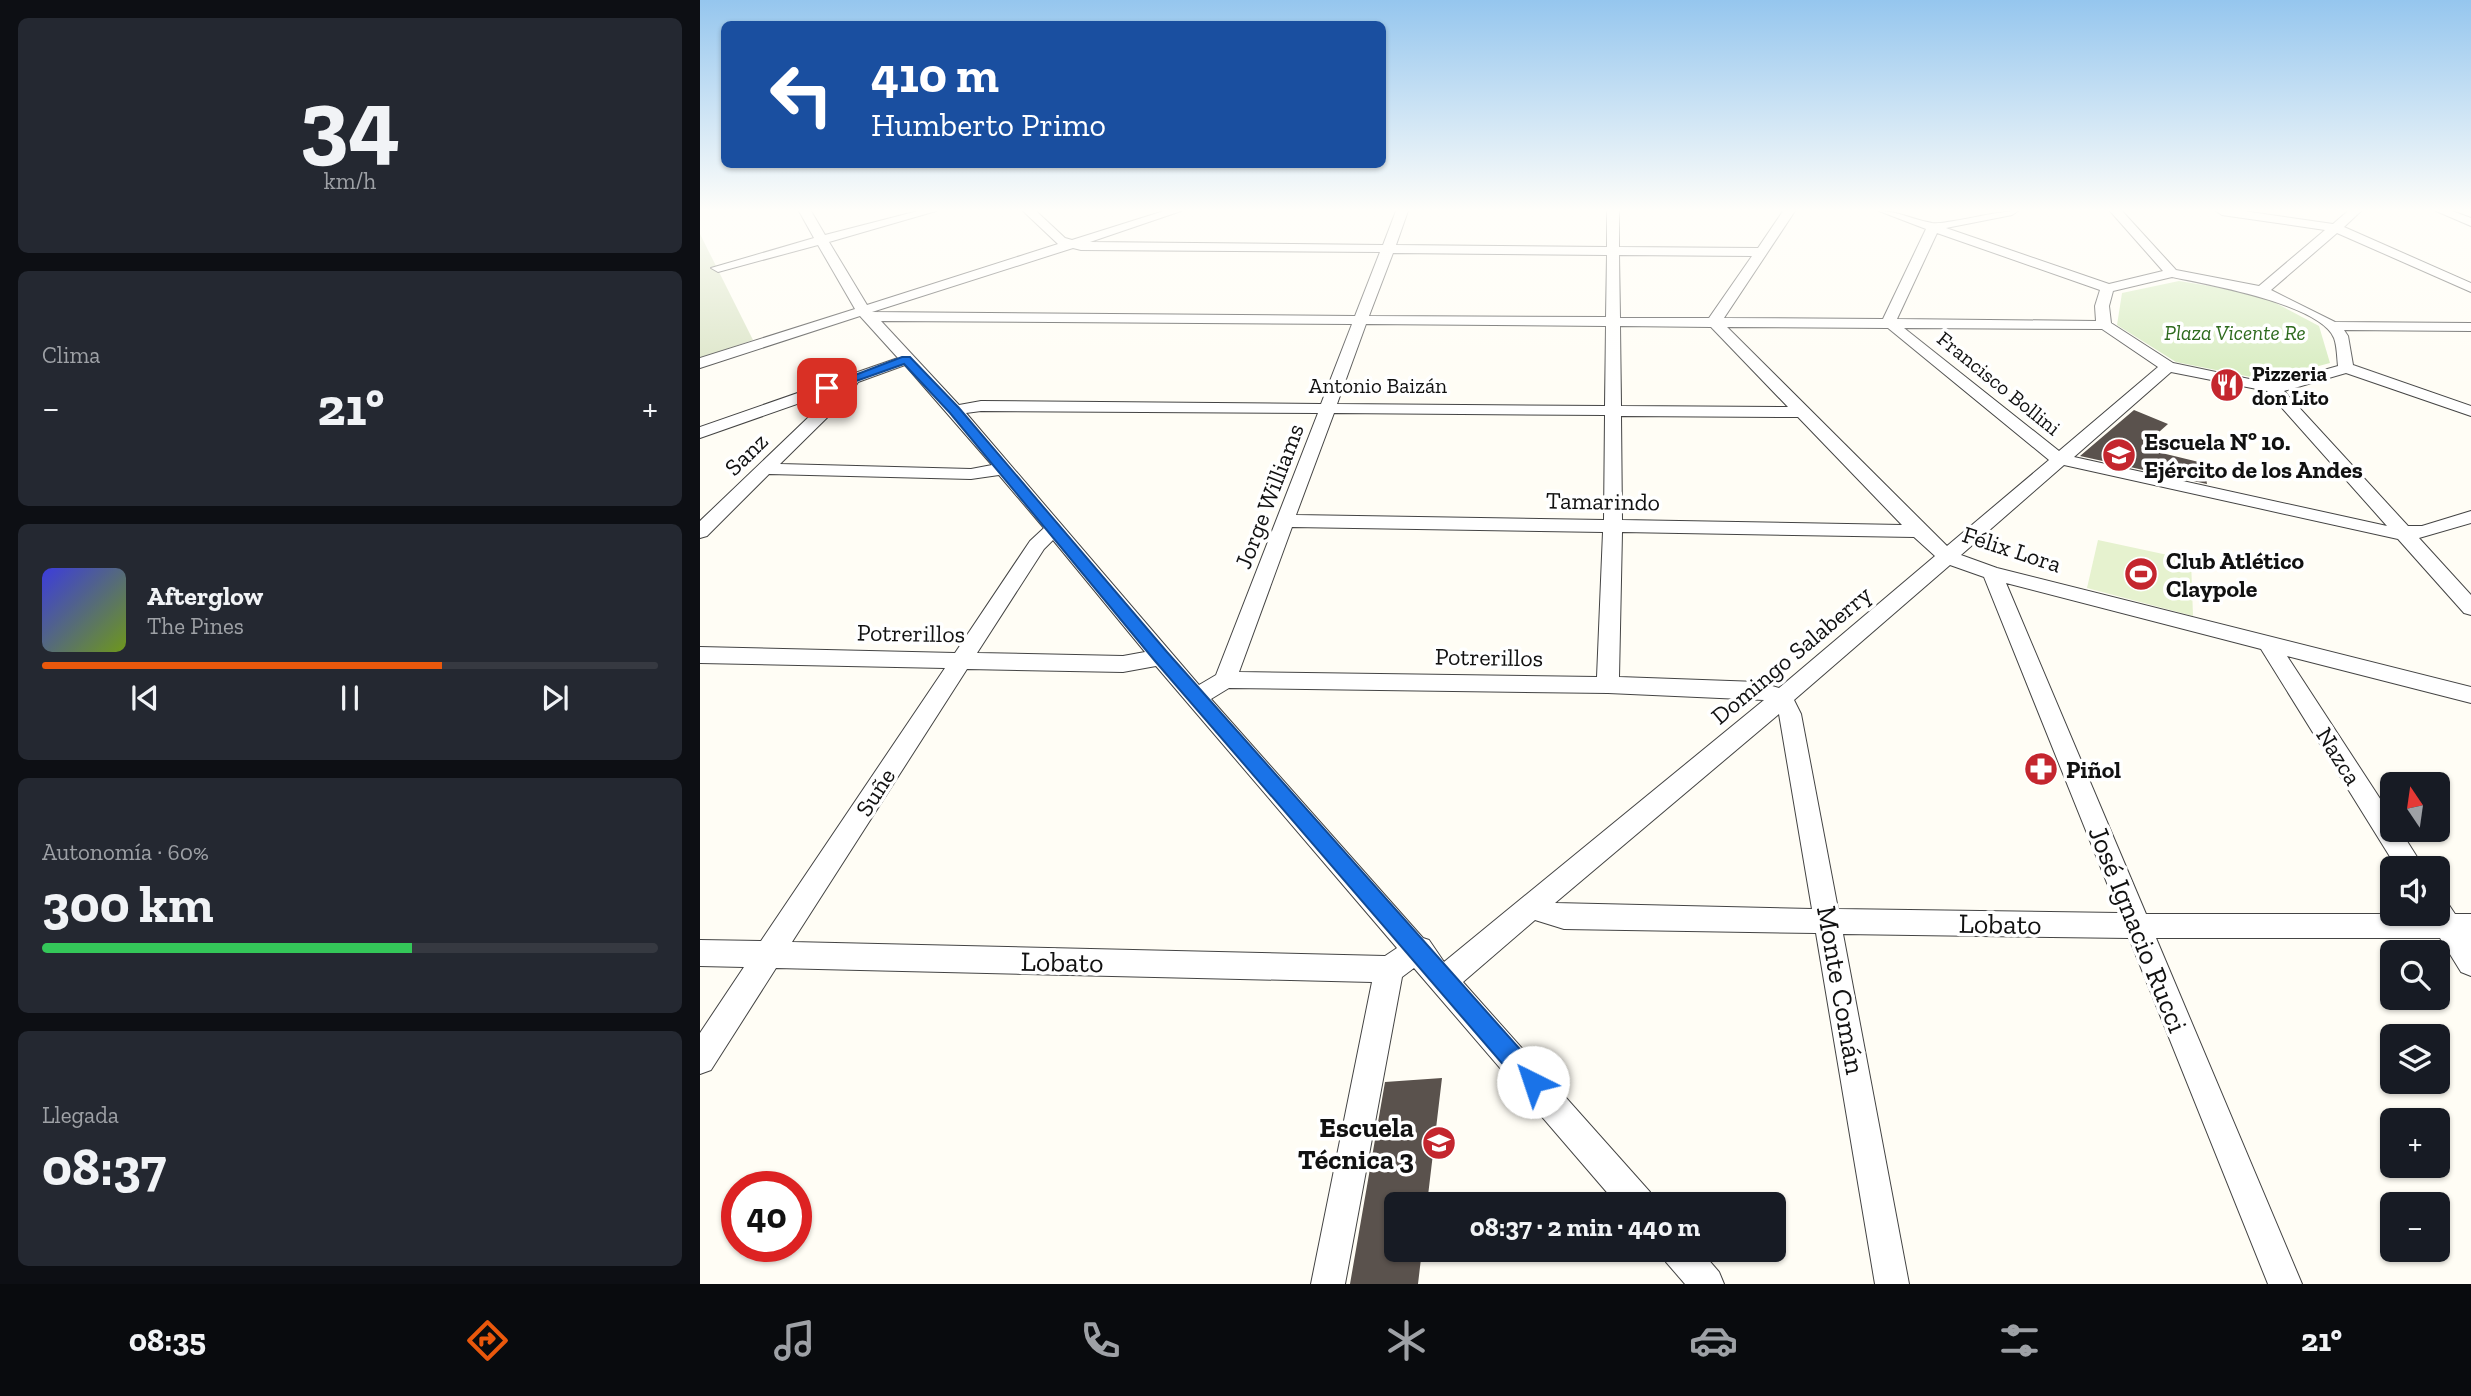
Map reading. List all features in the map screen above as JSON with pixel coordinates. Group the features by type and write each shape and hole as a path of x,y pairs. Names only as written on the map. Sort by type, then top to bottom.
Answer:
{"street":[{"path":"840,271 867,314 906,360 955,410 1002,470 1161,657 1419,949 1628,1192"},
{"path":"700,363 867,314 991,271"},
{"name":"Jorge Williams","path":"1225,680 1380,271"},
{"path":"1608,685 1612,526 1612,271"},
{"path":"1714,322 1746,271"},
{"path":"1891,323 1889,318 1911,271"},
{"path":"2059,271 2108,288 2172,273 2262,291 2333,326 2341,336 2346,368"},
{"path":"2262,291 2285,271"},
{"path":"2432,271 2471,288"},
{"path":"2108,288 2104,293 2102,318 2105,325 2168,367 2273,388 2346,368 2471,411"},
{"path":"867,314 2105,325"},
{"name":"Félix Lora","path":"1714,322 1919,531 1948,556 1992,573 2471,695"},
{"name":"Francisco Bollini","path":"1891,323 2040,447 2059,458 2364,528 2405,534 2431,531 2471,517"},
{"path":"2333,326 2471,327"},
{"path":"700,433 906,360"},
{"name":"Domingo Salaberry","path":"1445,979 1782,698 2168,367"},
{"name":"Sanz","path":"700,532 844,392 852,379"},
{"path":"2273,388 2471,608"},
{"name":"Antonio Baizán","path":"955,410 981,406 1801,412"},
{"path":"766,469 971,474 1002,470"},
{"name":"Tamarindo","path":"1286,521 1919,531"},
{"name":"Suñe","path":"700,1059 1037,545 1054,529"},
{"name":"José Ignacio Rucci","path":"1992,573 2285,1284"},
{"name":"Nazca","path":"2268,643 2403,856"},
{"name":"Potrerillos","path":"700,655 1123,664 1161,657"},
{"path":"1198,696 1225,680"},
{"name":"Potrerillos","path":"1225,680 1608,685 1758,690 1782,698"},
{"name":"Monte Comán","path":"1782,698 1790,714 1830,922 1892,1284"},
{"name":"Lobato","path":"1532,905 1549,914 1564,916 1830,922 2137,926 2452,921"},
{"path":"2452,921 2471,962"},
{"path":"1328,1284 1389,969 1419,949"},
{"name":"Lobato","path":"700,953 1389,969"},
{"path":"1688,1262 1707,1284"}],"green space":[{"path":"700,271 718,271 753,340 700,358"},
{"name":"Plaza Vicente Re","path":"2179,281 2259,294 2319,326 2330,363 2266,380 2176,362 2117,325 2122,293"},
{"name":"Club Atlético Claypole","path":"2098,540 2191,560 2193,616 2087,588"}],"building":[{"path":"2134,410 2168,424 2141,448 2203,463 2207,484 2080,456"},
{"path":"1442,1078 1428,1192 1384,1192 1384,1262 1421,1262 1418,1284 1350,1284 1385,1082"}],"place":[{"name":"Pizzeria don Lito","path":"2227,385"},
{"name":"Escuela Nº 10. Ejército de los Andes","path":"2119,455"},
{"name":"Club Atlético Claypole","path":"2141,574"},
{"name":"Piñol","path":"2041,769"},
{"name":"Escuela Técnica 3","path":"1439,1143"}],"route":[{"path":"827,388 906,360 955,410 1002,470 1161,657 1198,696 1533,1082"}]}
